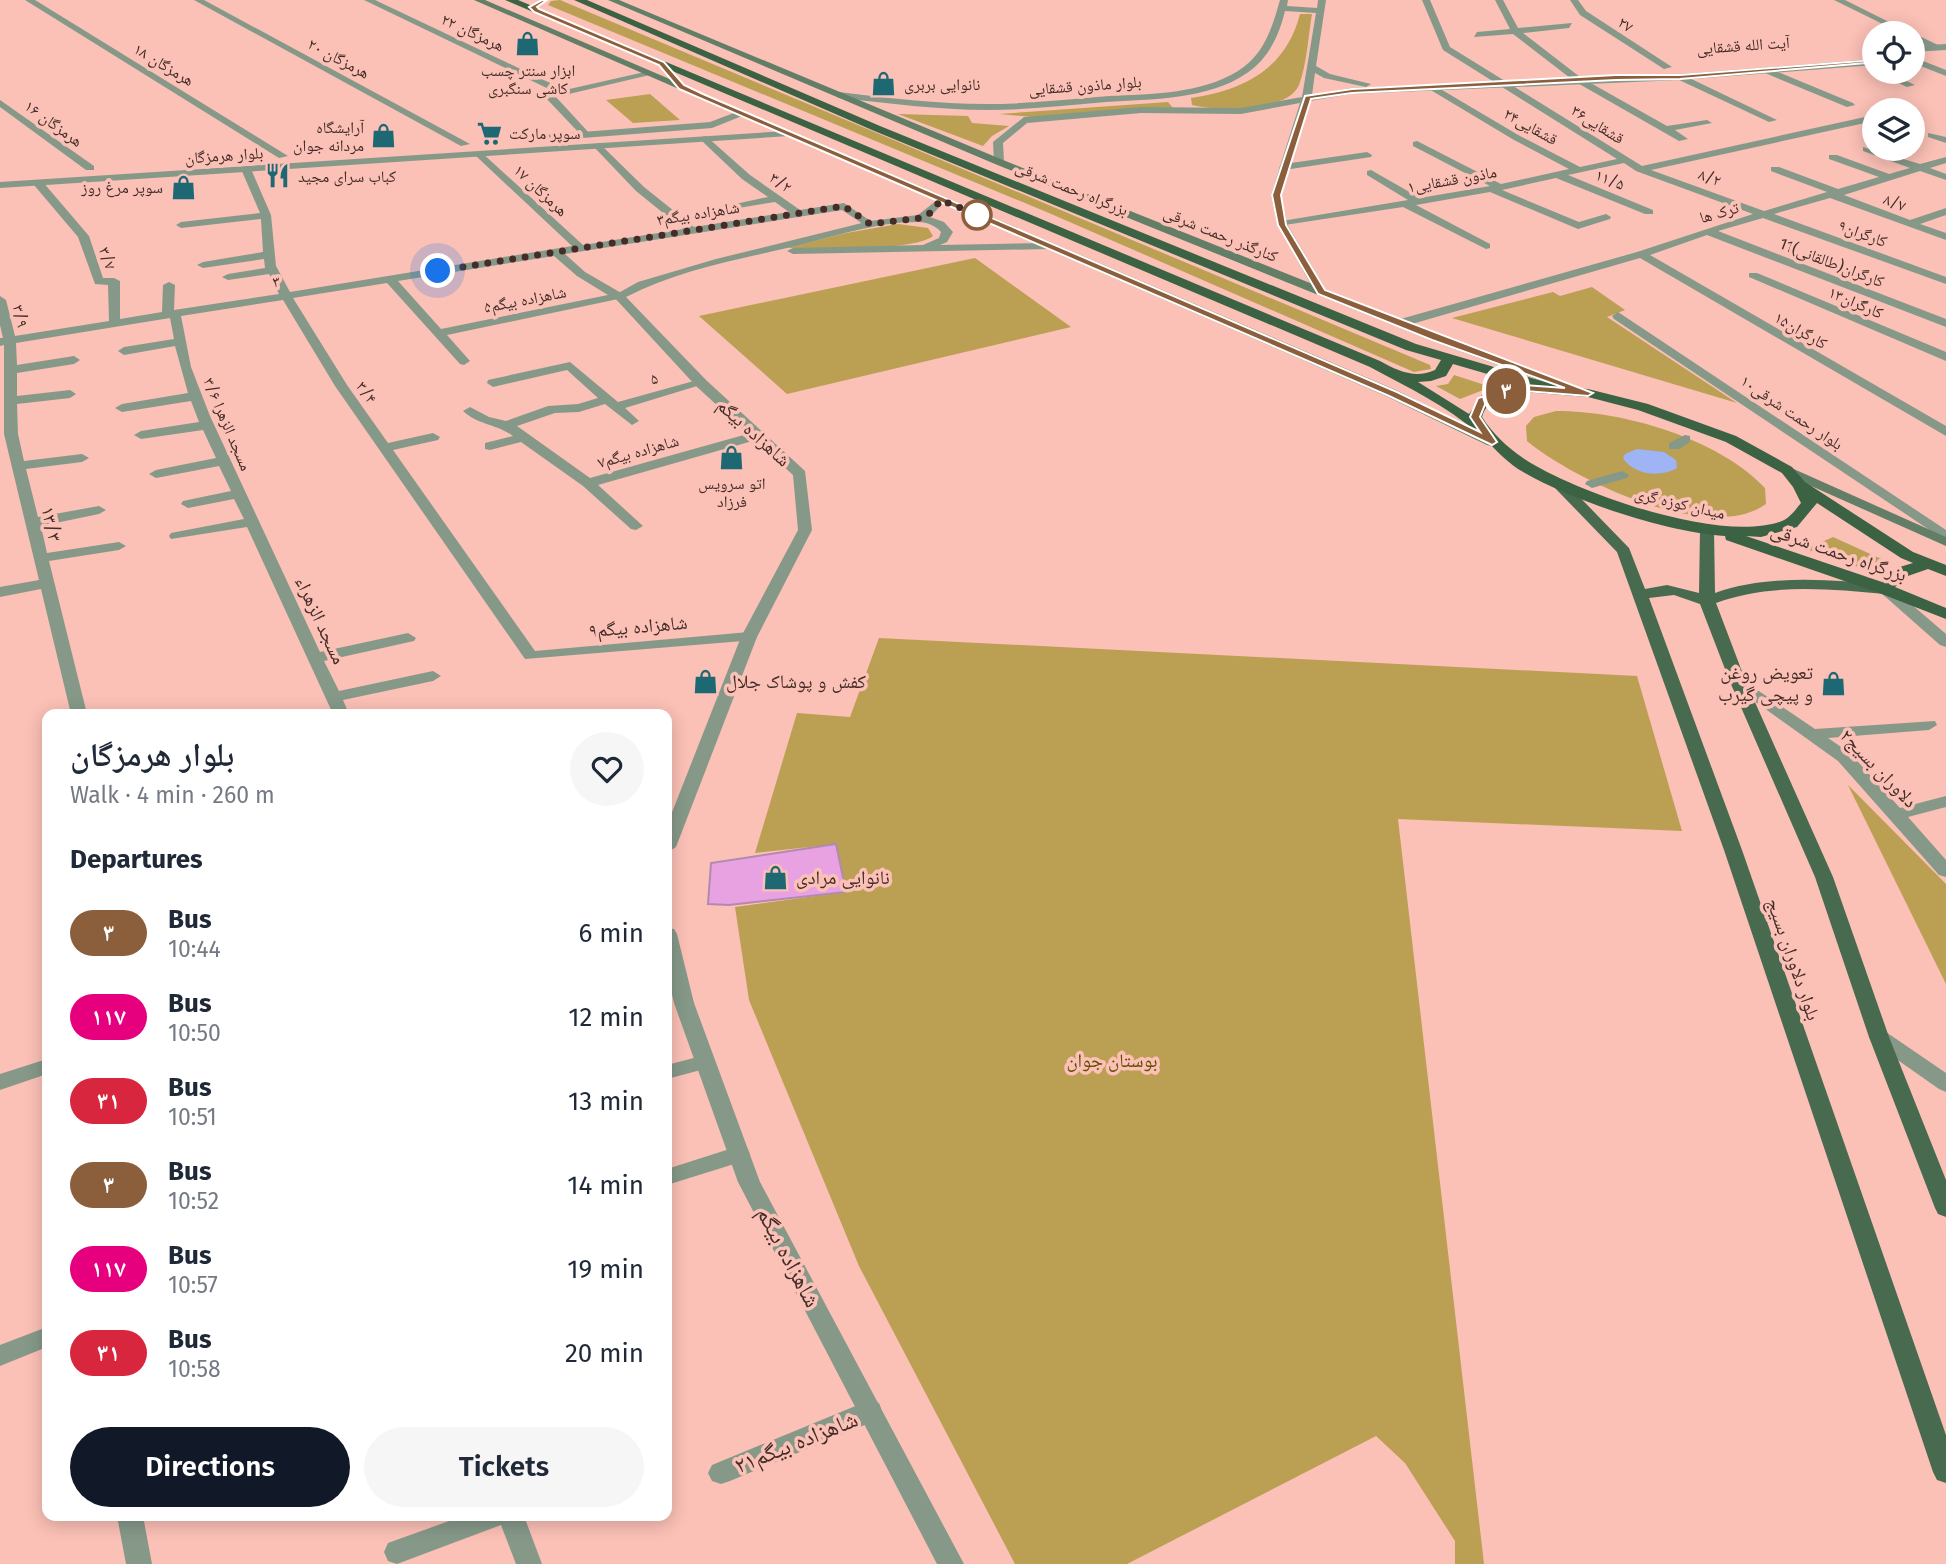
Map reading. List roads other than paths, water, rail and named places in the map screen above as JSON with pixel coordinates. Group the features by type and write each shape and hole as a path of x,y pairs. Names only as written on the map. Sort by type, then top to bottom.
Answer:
{"highway":[{"path":"510,0 1375,364 1439,400 1482,429"},
{"path":"536,11 533,7 544,0"},
{"name":"بزرگراه رحمت شرقی","path":"579,0 957,161 1411,347 1558,390"},
{"path":"702,51 758,60"},
{"path":"662,63 681,87"},
{"path":"947,140 957,161"},
{"path":"1401,378 1431,377 1441,373 1448,359"},
{"path":"1482,429 1475,417 1481,400 1524,388 1588,393 1643,407 1743,445 1787,470 1800,485"},
{"name":"میدان کوزه گری","path":"1482,429 1492,442 1526,467 1559,484 1628,510 1712,531 1770,531 1790,525 1805,515 1809,503 1800,485"},
{"name":"بزرگراه رحمت شرقی","path":"1800,485 1907,555 1946,571"},
{"name":"بزرگراه رحمت شرقی","path":"1712,531 1885,589 1946,614"},
{"path":"1885,589 1899,573 1928,564"}],"main road":[{"path":"478,0 1393,394 1492,442"},
{"name":"کنارگذر رحمت شرقی","path":"612,0 999,162 1321,292 1436,338 1588,393"},
{"path":"1787,470 1946,540"},
{"name":"بلوار دلاوران بسیج","path":"1559,484 1624,551 1733,850 1946,1472"},
{"path":"1712,531 1707,601 1738,682 1824,877 1879,1037 1946,1208"},
{"path":"1641,595 1659,588 1682,592 1707,601 1728,592 1778,585 1836,585 1885,589"}],"street":[{"name":"هرمزگان ۱۸","path":"29,0 283,156"},
{"name":"هرمزگان ۲۰","path":"198,0 466,144"},
{"name":"هرمزگان ۲۲","path":"368,0 564,93"},
{"path":"1321,292 1282,225 1276,195 1307,97 1322,0"},
{"name":"قشقایی۳۶","path":"1426,0 1446,48 1640,169"},
{"path":"1499,0 1515,31 1577,79 1683,139"},
{"name":"۲۷","path":"1574,0 1583,13 1667,67"},
{"path":"1838,0 1882,21"},
{"path":"1283,4 1321,11"},
{"name":"بلوار ماذون قشقایی","path":"839,96 927,105 990,107 1181,92 1241,75 1256,63 1278,26 1283,4"},
{"path":"1477,36 1569,25"},
{"name":"آیت الله قشقایی","path":"1708,64 1862,53"},
{"path":"1925,59 1946,57"},
{"name":"آیت الله قشقایی","path":"1432,87 1577,79 1680,77 1861,64"},
{"path":"1925,65 1946,73"},
{"name":"آیت الله قشقایی","path":"1616,78 1647,69 1681,66"},
{"path":"1312,67 1327,76 1362,84 1432,87"},
{"path":"1768,71 1850,105"},
{"path":"585,134 549,96 649,74"},
{"path":"1680,77 1772,120"},
{"path":"990,107 985,113 989,117 1024,120 1141,110 1241,111 1352,91 1432,87"},
{"name":"قشقایی۲۴","path":"1432,87 1517,138 1578,170"},
{"path":"1181,92 1175,99 1177,104 1198,111"},
{"path":"1622,104 1636,102"},
{"name":"هرمزگان ۱۶","path":"0,103 89,168"},
{"name":"بلوار هرمزگان","path":"0,173 466,144 712,124 739,114"},
{"path":"999,162 999,142 1024,120"},
{"path":"1640,169 1862,121"},
{"path":"1665,129 1707,123"},
{"path":"712,124 723,124 737,130 729,137 719,139"},
{"name":"بلوار هرمزگان","path":"0,185 786,134"},
{"path":"1931,135 1946,140"},
{"name":"۳/۲","path":"706,139 746,177 798,213"},
{"path":"1417,144 1496,188 1578,226 1606,218"},
{"path":"599,146 640,189 691,230"},
{"name":"هرمزگان ۱۷","path":"480,154 580,248"},
{"path":"1284,167 1367,155"},
{"path":"1833,157 1889,177"},
{"name":"ماذون قشقایی۱","path":"1282,225 1496,188 1626,160"},
{"name":"ترک ها","path":"1401,323 1640,254 1707,231 1946,160"},
{"path":"1900,161 1946,177"},
{"path":"181,225 266,215 246,169"},
{"name":"۸/۲","path":"1640,169 1768,215"},
{"name":"۸/۷","path":"1775,170 1946,237"},
{"path":"1371,173 1412,202 1486,246"},
{"name":"۱۱/۵","path":"1558,175 1649,212"},
{"name":"۳/۷","path":"38,183 83,236 99,282 114,281 114,319"},
{"path":"730,208 777,198"},
{"path":"619,296 642,284 683,271 870,224 921,218 929,214 941,200"},
{"name":"۳شاهزاده بیگم","path":"556,252 844,206 870,224"},
{"path":"1908,223 1946,211"},
{"name":"۳/۴","path":"266,215 272,270 286,296 341,386 531,656"},
{"name":"کارگران۹","path":"1768,215 1946,281"},
{"path":"905,248 935,244 947,235 940,224 921,218"},
{"name":"11کارگران(طالقانی)","path":"1707,231 1946,323"},
{"path":"758,253 1048,246"},
{"name":"۳","path":"5,341 556,252"},
{"name":"شاهزاده بیگم","path":"556,252 581,274 619,296 701,383 800,474 805,530 749,637 672,834"},
{"name":"۱۵کارگران","path":"1640,254 1946,432"},
{"path":"203,265 269,255"},
{"path":"228,277 272,270"},
{"name":"کارگران۱۳","path":"1754,275 1946,357"},
{"path":"390,279 464,361"},
{"name":"مسجد الزهرا ۳/۶","path":"169,285 172,314 195,396 262,544"},
{"name":"شاهزاده بیگم۵","path":"438,332 619,296"},
{"name":"۳/۹","path":"0,300 5,341"},
{"name":"۱۰بلوار رحمت شرقی","path":"1618,316 1946,540"},
{"name":"۱۳/۳","path":"5,341 10,370 10,434 78,709"},
{"path":"124,351 180,341"},
{"path":"10,370 75,360"},
{"path":"492,383 570,366 632,421"},
{"name":"۵","path":"507,425 553,409 612,403 701,383"},
{"path":"11,401 70,394"},
{"path":"122,408 195,396"},
{"path":"470,411 485,420 507,425 589,483"},
{"path":"141,435 206,425"},
{"name":"شاهزاده بیگم۷","path":"589,483 758,435"},
{"path":"490,446 523,437"},
{"path":"385,448 433,438"},
{"path":"19,466 82,458"},
{"path":"156,474 224,461"},
{"path":"1592,484 1622,475"},
{"name":"شاهزاده بیگم۷","path":"589,483 636,526"},
{"path":"188,504 239,494"},
{"path":"32,523 99,510"},
{"path":"176,536 252,522"},
{"name":"مسجد الزهراء","path":"262,544 339,709"},
{"path":"40,558 118,546"},
{"path":"0,592 47,583"},
{"path":"1885,589 1946,642"},
{"name":"شاهزاده بیگم۹","path":"531,656 749,637"},
{"path":"315,658 408,638"},
{"path":"333,697 433,676"},
{"name":"دلاوران بسیج۲","path":"1738,682 1844,757 1946,871"},
{"path":"1814,734 1929,725"},
{"path":"1896,816 1946,800"},
{"name":"شاهزاده بیگم","path":"672,979 749,1182 951,1564"},
{"path":"1879,1037 1946,1084"},
{"path":"672,1071 705,1062"},
{"path":"0,1082 42,1068"},
{"path":"672,1175 739,1154"},
{"path":"0,1356 42,1339"},
{"name":"شاهزاده بیگم۲۱","path":"721,1473 870,1411"},
{"path":"131,1521 139,1564"},
{"path":"397,1552 481,1521"},
{"path":"512,1521 525,1563"}],"water":[{"path":"1637,449 1664,452 1676,460 1677,468 1656,474 1633,468 1623,458 1625,454"}],"place":[{"name":"ابزار سنتر چسب کاشی سنگبری","path":"528,44"},
{"name":"نانوایی بربری","path":"884,84"},
{"name":"سوپر مارکت","path":"489,133"},
{"name":"آرایشگاه مردانه جوان","path":"384,136"},
{"name":"کباب سرای مجید","path":"278,176"},
{"name":"سوپر مرغ روز","path":"183,187"},
{"name":"اتو سرویس فرزاد","path":"732,457"},
{"name":"کفش و پوشاک جلال","path":"706,681"},
{"name":"تعویض روغن و پیچی گیرب","path":"1833,683"},
{"name":"نانوایی مرادی","path":"776,877"}],"park label":[{"name":"بوستان جوان","path":"1112,1060"}]}
